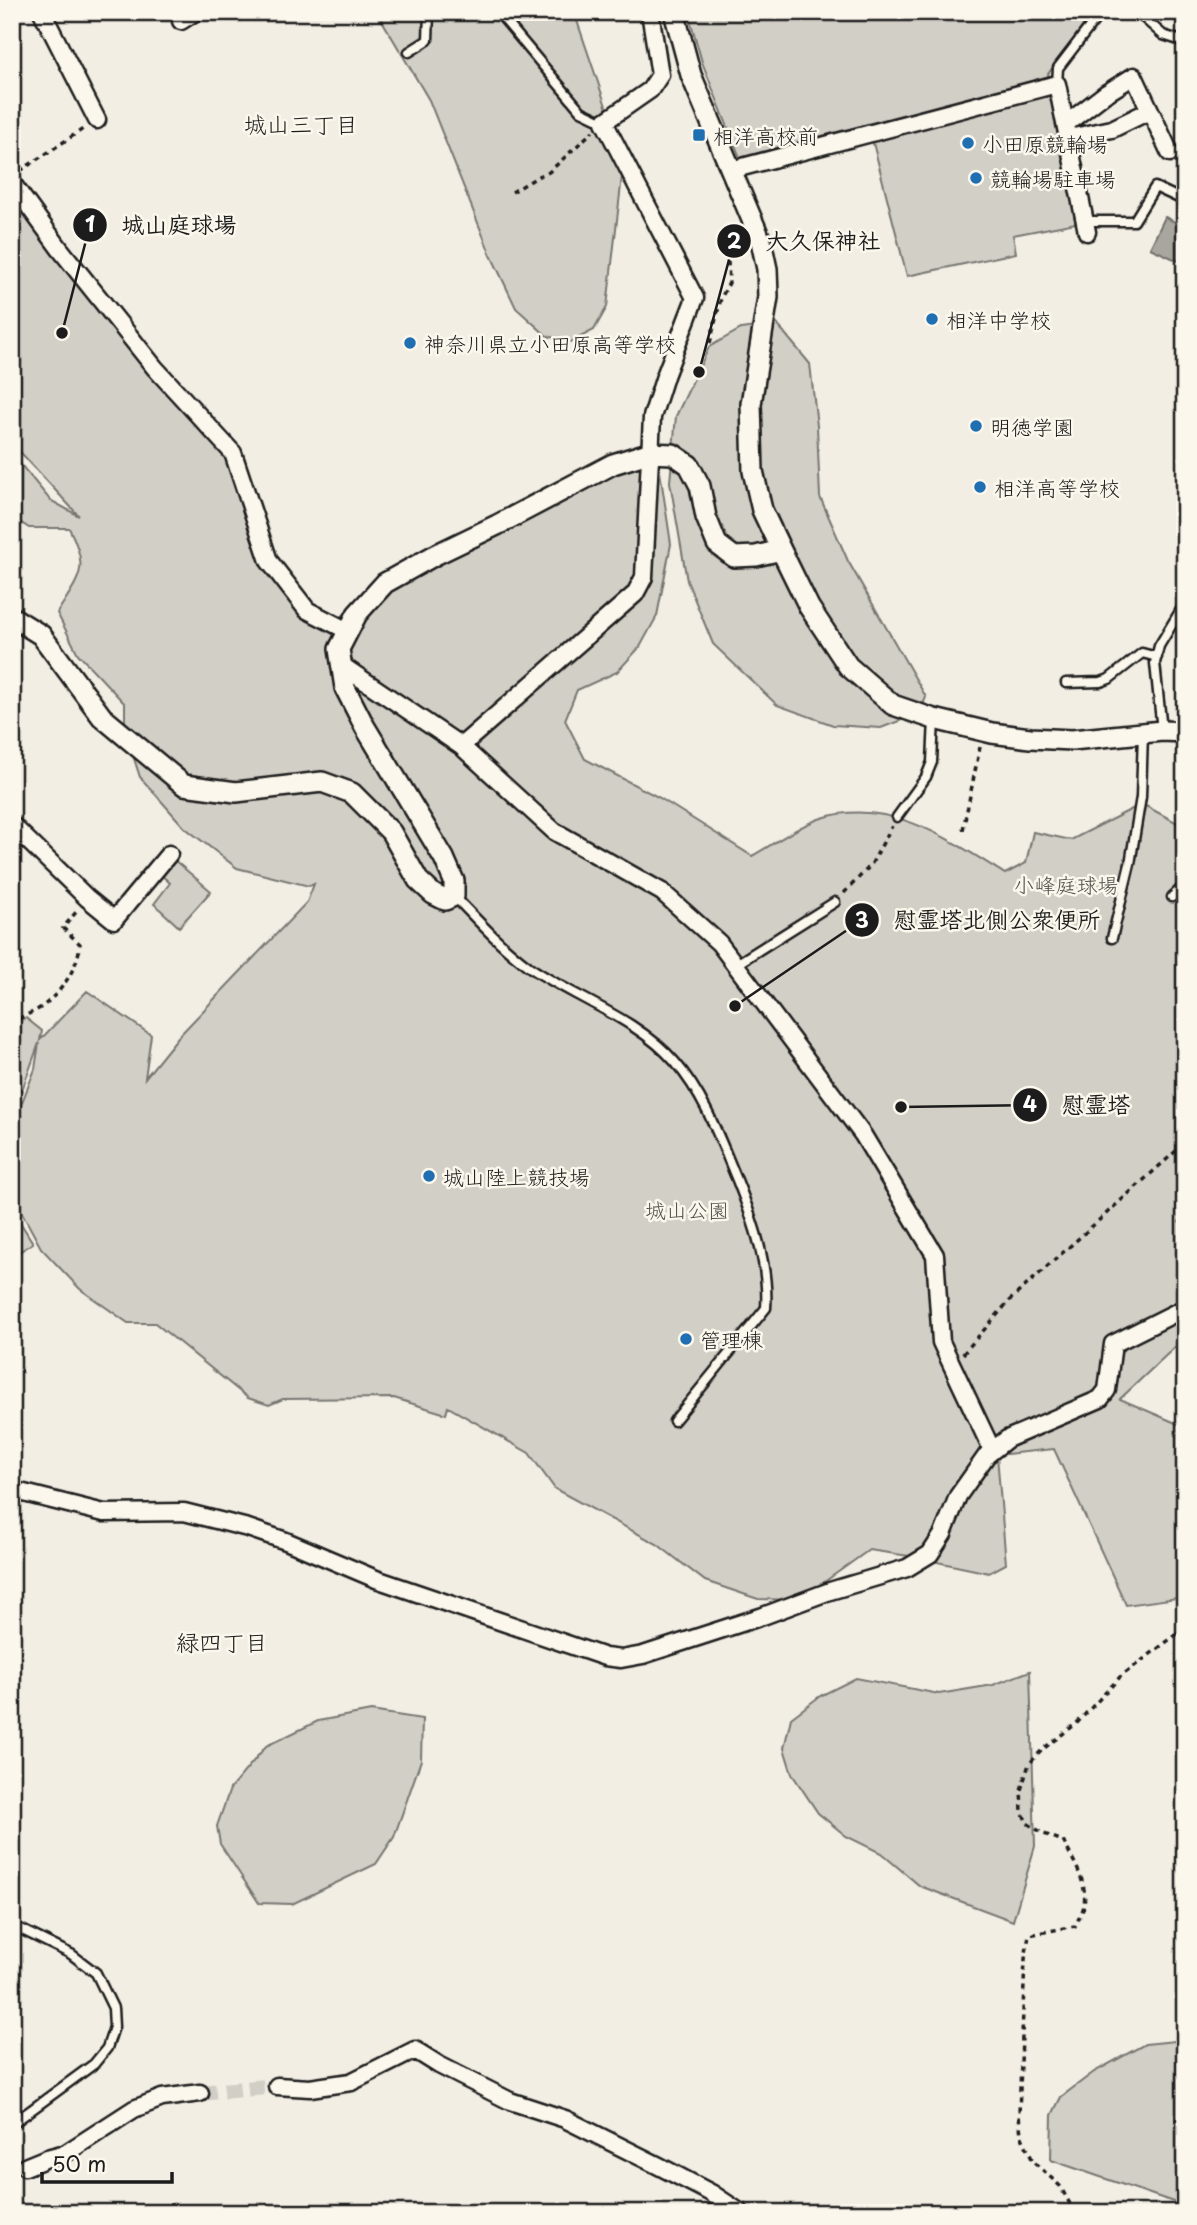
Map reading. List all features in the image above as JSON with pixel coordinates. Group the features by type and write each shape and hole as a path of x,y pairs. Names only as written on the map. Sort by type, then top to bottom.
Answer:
{"street":[{"path":"42,12 97,120"},
{"path":"461,746 635,594 644,577 652,417 695,298 604,122 650,90 660,75 650,12"},
{"path":"674,12 691,75 761,241 767,269 768,297 751,404 753,471 762,510 809,607 848,666 893,705 982,731 1030,738 1072,740 1153,732 1185,732"},
{"path":"1067,131 1105,94 1134,76 1170,153"},
{"path":"731,170 1057,83 1086,227"},
{"path":"1067,131 1112,129 1149,111"},
{"path":"12,183 155,368 233,453 269,561 307,610 348,631"},
{"path":"12,617 41,635 102,716 184,785 236,792 322,782 352,793 391,832 418,880 433,894 445,900 454,896 454,881 444,858 365,727 345,688 339,649 357,614 385,583 613,464 649,453 673,454 689,465 700,486 706,517 717,544 734,557 756,556 781,550"},
{"path":"341,665 461,746 554,831 663,892 719,943 863,1135 934,1255 942,1342 992,1450"},
{"path":"12,825 87,898 114,920 169,854"},
{"path":"12,1490 104,1513 184,1512 248,1528 376,1579 605,1657 621,1659 643,1655 763,1616 830,1591 865,1583 907,1568 930,1554 943,1534 958,1496 992,1450 1007,1439 1100,1399 1107,1390 1113,1344 1185,1308"},
{"path":"277,2086 317,2088 351,2082 415,2050 510,2101 565,2119 648,2160 711,2193 741,2213"},
{"path":"25,2167 66,2153 134,2109 162,2098 200,2093"}],"lane":[{"path":"409,52 428,40 429,12"},
{"path":"499,12 581,111 604,122"},
{"path":"1057,83 1058,68 1101,12"},
{"path":"1138,12 1163,35 1185,42"},
{"path":"1086,227 1134,221 1155,187 1185,201"},
{"path":"1112,938 1130,864 1153,732 1155,663 1159,646 1185,604"},
{"path":"1066,683 1101,682 1109,679 1142,653 1157,657"},
{"path":"897,817 926,777 932,762 934,719"},
{"path":"1172,897 1185,885"},
{"path":"454,896 528,966 631,1026 674,1060 702,1102 729,1160 752,1216 768,1287 766,1308 674,1421"},
{"path":"735,965 835,902"},
{"path":"12,1925 71,1954 96,1973 113,2008 114,2028 107,2048 94,2064 12,2124"}],"path":[{"path":"12,176 97,120"},
{"path":"512,192 550,172 604,122"},
{"path":"710,343 721,298 729,283 728,262"},
{"path":"964,831 982,731"},
{"path":"835,902 871,866 897,817"},
{"path":"12,1026 16,1020 38,1009 64,986 79,956 80,944 63,928 87,898"},
{"path":"952,1366 1010,1300 1185,1143"},
{"path":"1075,2213 1060,2186 1033,2161 1021,2135 1019,2115 1025,1959 1029,1935 1075,1926 1084,1905 1083,1890 1079,1872 1063,1841 1044,1834 1027,1823 1022,1811 1021,1790 1029,1764 1043,1749 1077,1724 1120,1677 1185,1628"}],"green space":[{"path":"377,12 574,12 624,159 607,307 594,330 571,342 547,336 516,308 490,253 429,100"},
{"name":"小田原競輪場","path":"688,12 1093,12 1048,74 1081,222 1013,235 1016,253 907,276 869,127 741,160 702,62"},
{"name":"城山公園","path":"12,194 227,456 259,551 302,611 340,617 380,599 415,572 594,481 658,458 671,544 657,616 640,647 617,672 577,690 565,720 585,759 660,798 752,856 814,821 847,813 871,813 918,825 1005,874 1026,863 1033,832 1071,840 1142,804 1185,827 1185,1215 1179,1222 1185,1228 1185,1345 1175,1347 1120,1399 1185,1427 1185,1597 1126,1605 1054,1449 997,1455 1006,1564 989,1573 869,1550 799,1600 758,1599 705,1581 657,1544 555,1489 529,1453 448,1407 446,1414 394,1398 283,1399 269,1405 248,1398 155,1323 128,1323 80,1289 41,1248 12,1194 12,1128 35,1069 39,1043 22,1090 12,1086 12,1027 15,1021 26,1018 42,1031 40,1040 87,991 151,1035 145,1078 178,1037 307,902 314,884 309,886 237,868 184,827 140,777 125,731 125,704 78,654 57,613 80,572 79,553 69,528 29,528 12,517 12,454 50,500 79,516 12,443"},
{"path":"777,324 810,364 817,426 820,497 848,561 926,697 920,713 881,728 833,725 777,705 713,644 687,581 670,482 676,416 709,347 741,329"},
{"path":"173,859 211,891 179,927 154,904 170,883 160,874"},
{"path":"12,1209 33,1243 13,1256 12,1256"},
{"path":"1030,1671 1035,1846 1013,1921 920,1886 881,1853 846,1836 818,1813 792,1774 784,1748 791,1718 820,1696 856,1678 939,1694 993,1685"},
{"path":"371,1711 422,1719 421,1760 394,1837 376,1864 292,1904 259,1903 220,1844 217,1826 230,1789 266,1746 318,1721"},
{"path":"1185,2040 1185,2206 1051,2160 1052,2115 1061,2097 1094,2072 1145,2044"}],"shaded area":[{"path":"1165,217 1185,227 1185,264 1150,248"}],"tunnel":[{"path":"200,2093 277,2086"}],"place":[{"name":"相洋高校前","path":"699,135"},
{"name":"小田原競輪場","path":"968,143"},
{"name":"競輪場駐車場","path":"976,178"},
{"name":"相洋中学校","path":"932,319"},
{"name":"城山庭球場","path":"62,333"},
{"name":"神奈川県立小田原高等学校","path":"410,343"},
{"name":"大久保神社","path":"699,372"},
{"name":"明徳学園","path":"976,426"},
{"name":"相洋高等学校","path":"980,487"},
{"name":"慰霊塔北側公衆便所","path":"735,1006"},
{"name":"慰霊塔","path":"901,1107"},
{"name":"城山陸上競技場","path":"429,1176"},
{"name":"管理棟","path":"686,1339"}],"district":[{"name":"城山三丁目","path":"301,123"},
{"name":"緑四丁目","path":"222,1641"}],"park label":[{"name":"小峰庭球場","path":"1066,884"}]}
